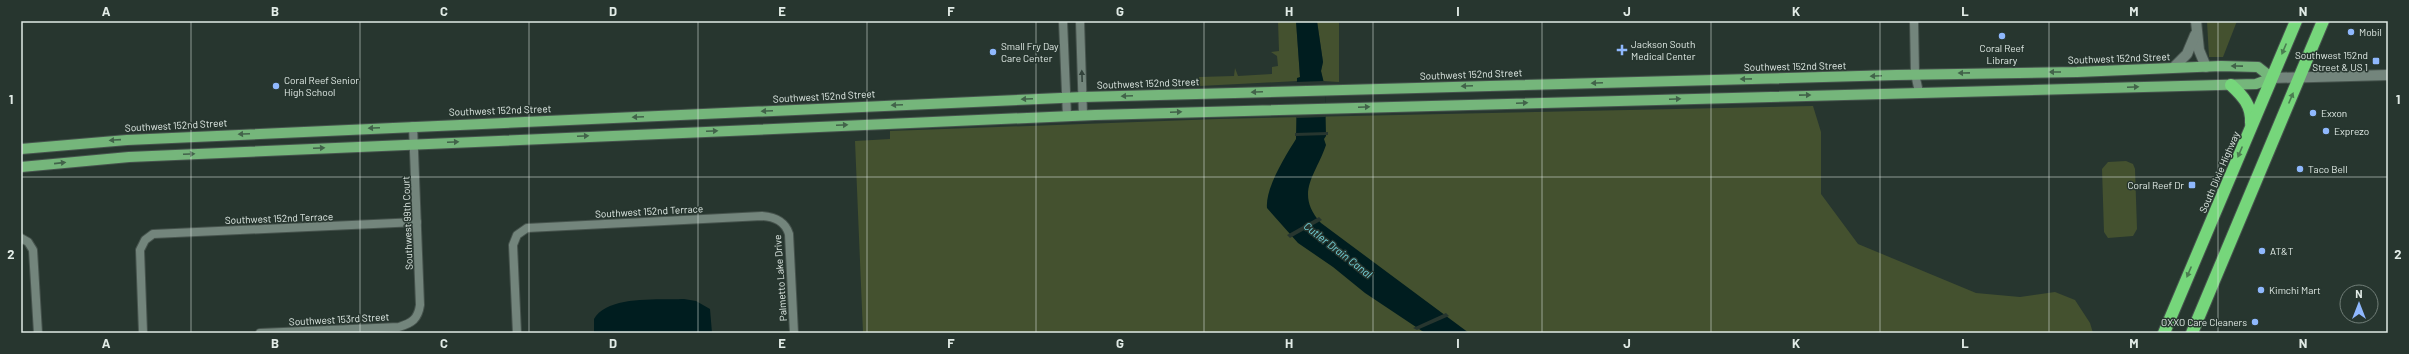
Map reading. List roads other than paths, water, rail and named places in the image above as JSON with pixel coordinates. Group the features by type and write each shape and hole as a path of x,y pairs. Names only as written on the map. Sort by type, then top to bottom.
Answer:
{"highway":[{"name":"South Dixie Highway","path":"2164,333 2296,21"},
{"path":"2192,333 2323,21"},
{"path":"2231,85 2242,95 2249,108 2250,128"}],"main road":[{"path":"2196,21 2196,33 2200,55 2206,67"},
{"path":"2174,68 2187,54 2196,33"},
{"name":"Southwest 152nd Street","path":"21,149 127,140 1083,97 1915,74 2077,72 2206,67 2258,67 2272,78"},
{"path":"2066,89 2075,79 2077,72"},
{"path":"21,167 130,157 1083,115 2231,85 2256,84 2272,78 2388,76"}],"street":[{"path":"1063,21 1067,116"},
{"path":"1080,21 1083,115"},
{"path":"1914,21 1915,74 1919,92"},
{"name":"Southwest 99th Court","path":"413,126 420,305 416,318"},
{"name":"Southwest 152nd Terrace","path":"517,333 513,245 517,235 527,228 536,226 762,216 775,218 783,223"},
{"name":"Southwest 152nd Terrace","path":"143,333 140,250 145,240 156,233 417,222"},
{"name":"Palmetto Lake Drive","path":"783,223 790,238 794,333"},
{"path":"23,239 33,250 38,333"},
{"name":"Southwest 153rd Street","path":"260,333 400,327 411,323 416,318"}],"water":[{"name":"Cutler Drain Canal","path":"1296,21 1317,21 1323,62 1321,71 1325,87 1326,136 1324,139 1326,145 1313,175 1308,193 1309,202 1313,212 1321,223 1469,333 1425,333 1365,293 1333,267 1298,243 1267,208 1269,191 1282,163 1296,139 1297,78 1300,77"},
{"path":"684,299 696,301 710,309 712,333 594,333 594,319 601,311 610,306 634,300"}],"place":[{"name":"Mobil","path":"2351,32"},
{"name":"Coral Reef Library","path":"2002,36"},
{"name":"Jackson South Medical Center","path":"1622,50"},
{"name":"Small Fry Day Care Center","path":"993,52"},
{"name":"Southwest 152nd Street & US 1","path":"2376,61"},
{"name":"Coral Reef Senior High School","path":"276,86"},
{"name":"Exxon","path":"2313,113"},
{"name":"Exprezo","path":"2326,131"},
{"name":"Taco Bell","path":"2300,169"},
{"name":"Coral Reef Dr","path":"2192,185"},
{"name":"AT&T","path":"2262,251"},
{"name":"Kimchi Mart","path":"2261,290"},
{"name":"OXXO Care Cleaners","path":"2255,322"}]}
